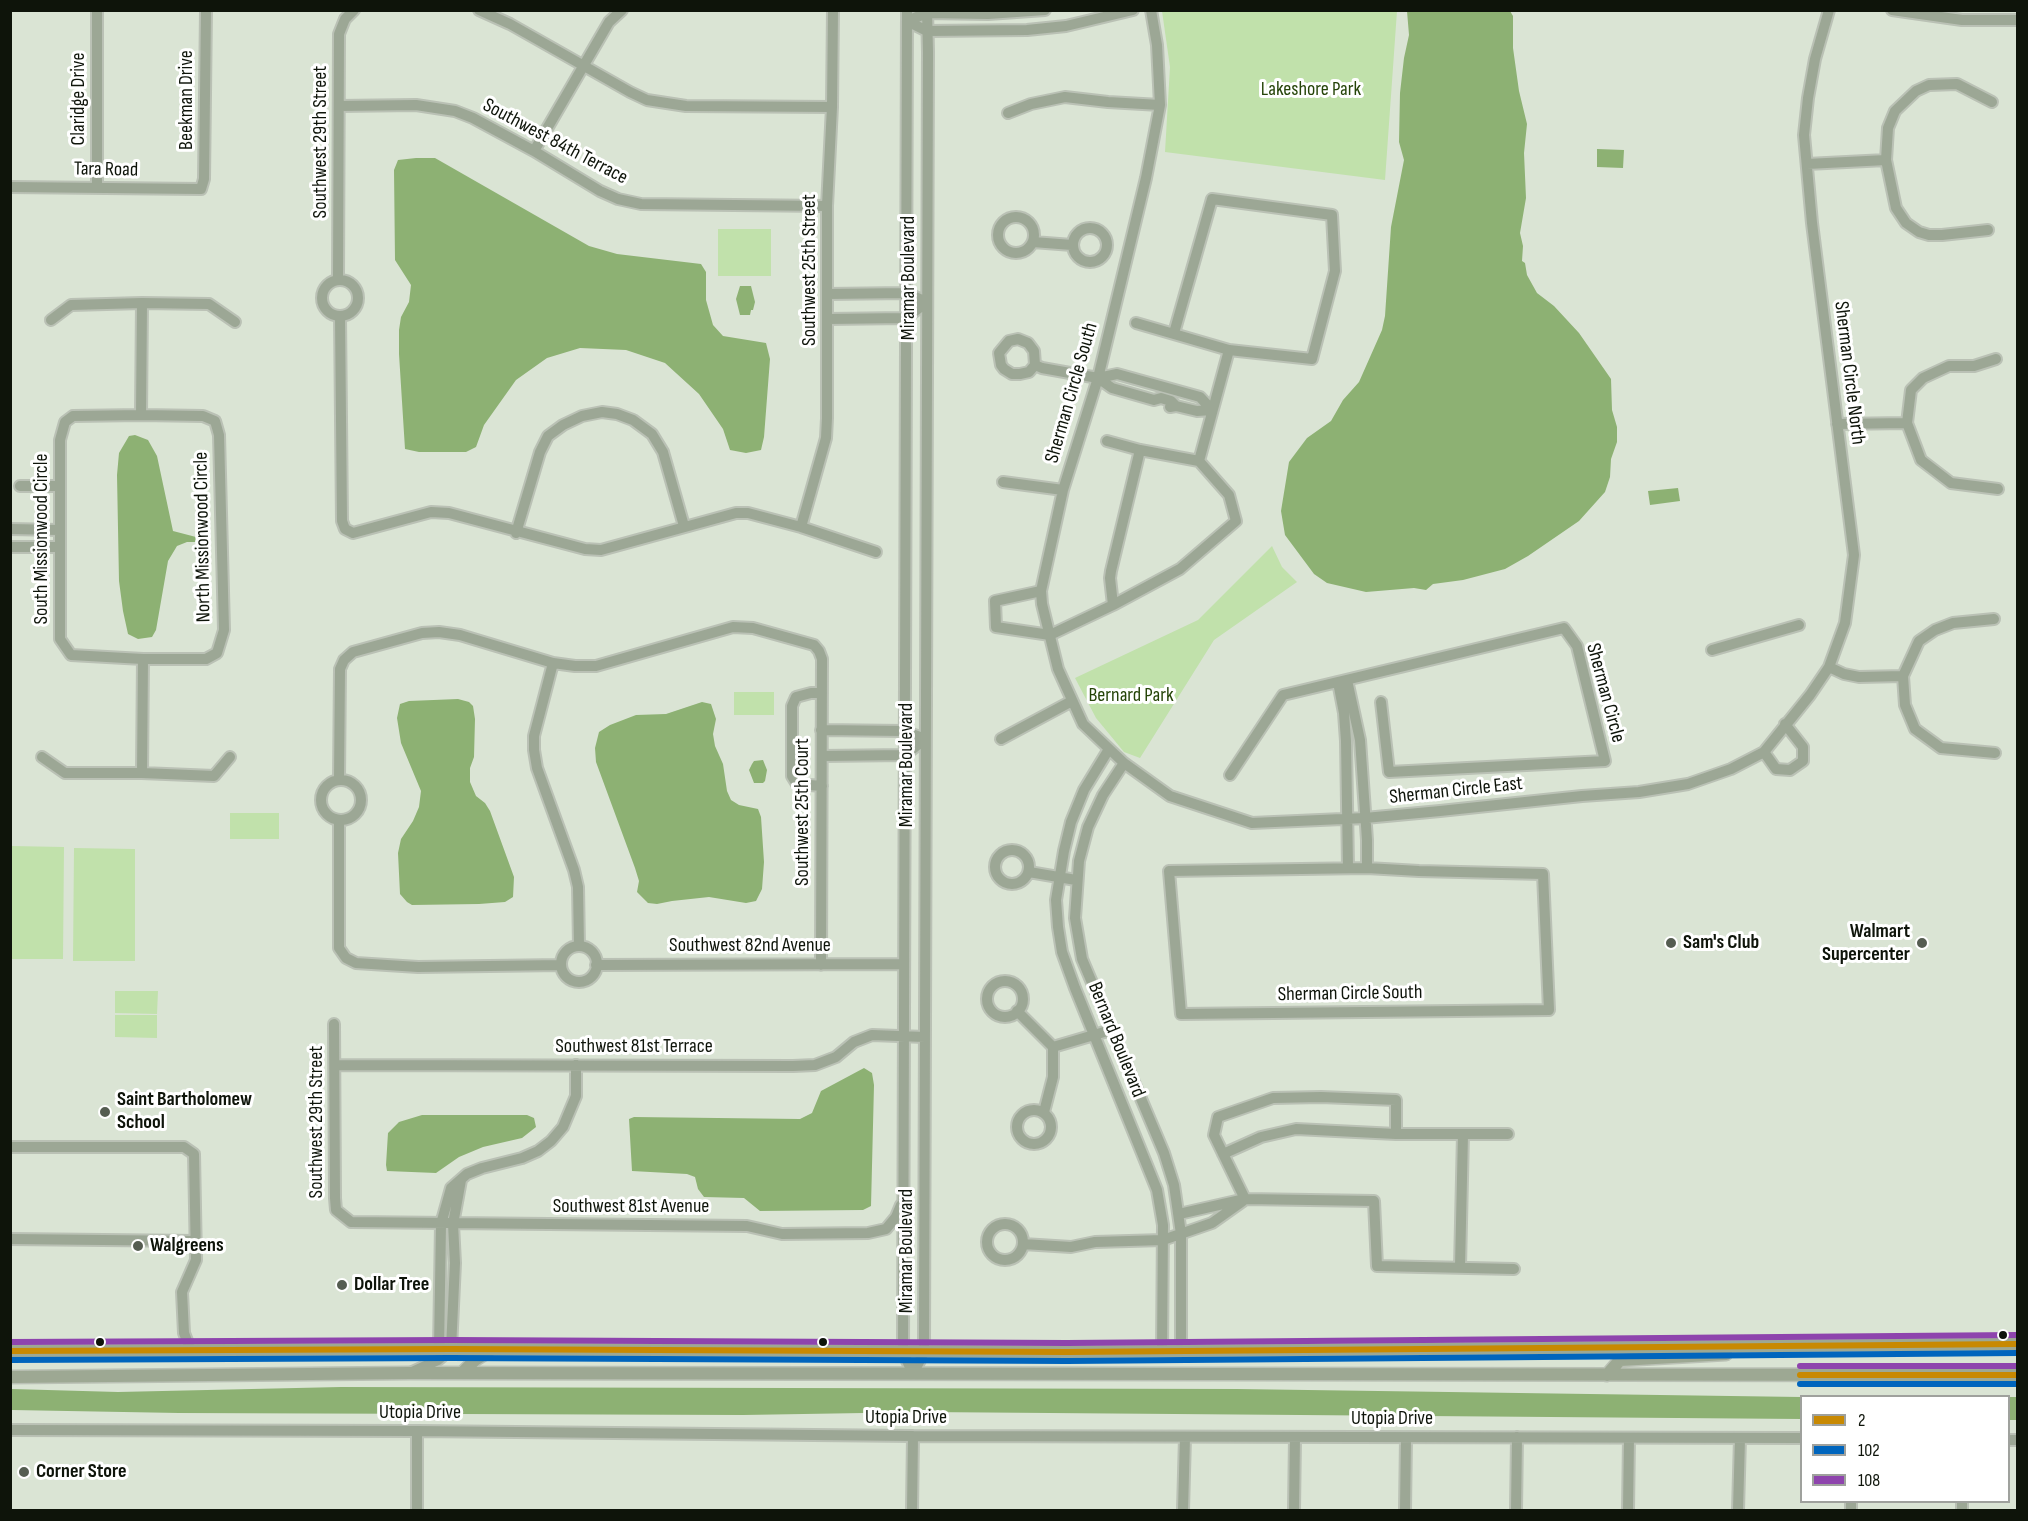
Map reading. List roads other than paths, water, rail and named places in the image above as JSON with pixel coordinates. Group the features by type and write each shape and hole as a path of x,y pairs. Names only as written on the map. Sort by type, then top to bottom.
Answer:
{"main road":[{"path":"10,1351 492,1349 1181,1352 2018,1344"},
{"path":"1607,1374 1620,1360 1747,1353 1768,1346"},
{"path":"462,1373 474,1360 492,1349"},
{"path":"10,1377 410,1373 2018,1375"}],"street":[{"name":"Claridge Drive","path":"97,10 97,188"},
{"name":"Beekman Drive","path":"201,189 204,179 206,10"},
{"name":"Southwest 29th Street","path":"338,279 339,34 345,19 354,10"},
{"path":"479,10 510,24 647,100 668,104 832,107"},
{"path":"534,151 609,22 622,10"},
{"name":"Southwest 25th Street","path":"801,527 825,438 827,206 832,107 833,10"},
{"path":"907,16 927,12 988,14 1045,10"},
{"path":"907,16 927,31 1027,30 1066,26 1133,10"},
{"name":"Sherman Circle South","path":"1124,764 1083,724 1058,669 1041,591 1063,490 1098,378 1146,178 1160,105 1157,45 1151,10"},
{"name":"Sherman Circle North","path":"1785,724 1810,695 1829,667 1845,623 1854,555 1804,135 1815,59 1829,10"},
{"path":"1892,10 1926,17 1962,20 2018,20"},
{"name":"Miramar Boulevard","path":"913,1374 924,1352 927,12"},
{"name":"Miramar Boulevard","path":"907,16 903,1352 913,1374"},
{"path":"1988,230 1929,235 1906,223 1896,208 1887,160 1888,128 1894,111 1916,91 1929,86 1957,84 1992,102"},
{"path":"1008,113 1031,104 1065,97 1160,105"},
{"name":"Southwest 84th Terrace","path":"339,106 416,105 455,111 473,118 534,151 600,191 618,199 641,204 827,206"},
{"path":"1807,164 1887,160"},
{"name":"Tara Road","path":"10,187 201,189"},
{"path":"1136,323 1229,350 1312,359 1335,271 1332,215 1212,199 1174,333"},
{"path":"1094,228 1103,234 1107,245 1100,260 1088,263 1078,259 1072,245 1078,232 1082,229 1094,228"},
{"path":"1033,242 1072,245"},
{"path":"1106,250 1127,254"},
{"path":"338,279 350,282 358,297 358,303 351,312 340,316 328,312 322,301 324,289 338,279"},
{"path":"827,294 906,293 927,302 906,318 827,319"},
{"path":"141,415 142,303"},
{"path":"51,320 71,305 142,303 209,304 235,322"},
{"path":"340,316 342,521 345,529 353,532 431,512 449,513 585,549 601,550 684,526 742,513 801,527 876,552"},
{"path":"1199,461 1229,350"},
{"path":"1996,359 1974,366 1949,366 1923,378 1911,390 1907,423 1921,460 1951,483 1998,489"},
{"path":"1035,365 1098,378 1117,374 1200,397 1212,410"},
{"path":"1098,378 1112,388 1154,400 1160,404 1197,411 1212,410"},
{"path":"1154,400 1159,386"},
{"path":"516,532 540,452 548,436 563,425 582,416 602,412 617,414 633,420 652,434 663,452 684,526"},
{"name":"North Missionwood Circle","path":"141,415 203,416 215,421 219,435 224,630 217,653 206,659 143,659"},
{"name":"South Missionwood Circle","path":"141,415 74,416 65,422 60,440 59,547 60,639 71,655 143,659"},
{"path":"1837,424 1907,423"},
{"path":"1041,591 994,601 996,627 1050,635 1113,606 1180,569 1236,521 1229,495 1199,461 1107,441"},
{"path":"1113,606 1111,571 1140,450"},
{"path":"1003,482 1063,490"},
{"path":"20,486 59,486"},
{"path":"10,529 59,530"},
{"path":"10,547 59,547"},
{"path":"1994,619 1953,623 1935,630 1919,641 1903,676 1905,705 1915,729 1941,748 1995,753"},
{"path":"1712,650 1799,625"},
{"name":"Southwest 25th Court","path":"553,663 596,666 733,627 753,627 814,645 822,659 820,965"},
{"name":"Sherman Circle","path":"1230,775 1283,695 1564,628 1577,646 1605,761 1389,772 1381,702"},
{"path":"339,779 340,669 344,660 354,652 422,633 440,632 460,635 553,663 534,736 534,750 537,768 574,870 578,888 579,946"},
{"path":"142,773 143,659"},
{"path":"1829,667 1844,674 1859,676 1903,676"},
{"path":"1343,681 1357,720 1368,840 1367,868"},
{"path":"1343,681 1348,868"},
{"path":"822,693 796,697 792,706 792,776 797,784 822,786"},
{"path":"1001,739 1072,701"},
{"path":"1357,720 1363,727 1367,738 1369,776 1363,788"},
{"path":"1764,752 1776,769 1790,770 1803,761 1803,747 1785,724"},
{"name":"Sherman Circle East","path":"1124,764 1170,796 1252,823 1365,818 1639,792 1688,784 1731,769 1764,752 1785,724"},
{"path":"821,730 904,731 925,739"},
{"path":"822,756 905,755 925,739"},
{"name":"Bernard Boulevard","path":"1109,749 1084,790 1071,822 1056,900 1062,952 1153,1180 1161,1213 1162,1352"},
{"path":"42,757 65,773 214,776 230,757"},
{"path":"1346,760 1361,759"},
{"name":"Bernard Boulevard","path":"1124,764 1103,795 1088,827 1076,880 1075,918 1082,959 1164,1153 1174,1185 1182,1234 1181,1352"},
{"path":"339,779 352,782 357,787 361,800 357,812 346,820 327,815 323,810 321,796 327,784 339,779"},
{"path":"339,820 339,948 346,958 356,963 418,968 561,965"},
{"name":"Sherman Circle South","path":"1367,868 1419,872 1543,874 1549,1010 1181,1014 1169,871 1367,868"},
{"path":"1029,872 1076,880"},
{"path":"579,946 593,954 596,964 592,975 582,981 566,976 561,965 564,954 579,946"},
{"name":"Southwest 82nd Avenue","path":"596,964 904,964"},
{"path":"1017,1011 1053,1047 1053,1077 1044,1112"},
{"name":"Southwest 29th Street","path":"334,1024 334,1198 336,1210 342,1217"},
{"path":"1053,1047 1111,1030"},
{"name":"Southwest 81st Terrace","path":"335,1065 815,1065 836,1057 854,1042 872,1035 925,1037"},
{"path":"445,1349 441,1224 452,1188 467,1174 522,1158 552,1141 563,1127 576,1096 576,1065"},
{"path":"1245,1199 1214,1135 1218,1117 1273,1098 1396,1100 1396,1134"},
{"path":"1223,1154 1261,1137 1296,1129 1396,1134 1508,1134"},
{"path":"1460,1267 1463,1134"},
{"path":"10,1147 184,1147 194,1154 196,1260 182,1292 184,1333 191,1351"},
{"path":"410,1373 438,1360 445,1349 455,1256 453,1224 461,1180"},
{"name":"Southwest 81st Avenue","path":"342,1217 358,1224 747,1226 782,1234 868,1233 886,1229 896,1217 903,1199"},
{"path":"1023,1244 1071,1247 1095,1242 1162,1240 1212,1223 1245,1199"},
{"path":"1179,1214 1245,1199 1374,1201 1377,1266 1514,1269"},
{"path":"10,1239 196,1241"},
{"name":"Utopia Drive","path":"10,1430 914,1436 1800,1438"},
{"path":"417,1431 417,1510"},
{"path":"912,1510 914,1436"},
{"path":"1183,1510 1185,1437"},
{"path":"1294,1510 1295,1437"},
{"path":"1516,1510 1517,1437"},
{"path":"1405,1510 1406,1438"},
{"path":"1628,1510 1629,1438"},
{"path":"1738,1510 1740,1438"}],"place":[{"name":"Sam's Club","path":"1671,943"},
{"name":"Walmart Supercenter","path":"1922,943"},
{"name":"Saint Bartholomew School","path":"105,1112"},
{"name":"Walgreens","path":"138,1246"},
{"name":"Dollar Tree","path":"342,1285"},
{"name":"Corner Store","path":"24,1472"}],"park label":[{"name":"Lakeshore Park","path":"1311,90"},
{"name":"Bernard Park","path":"1131,696"}]}
